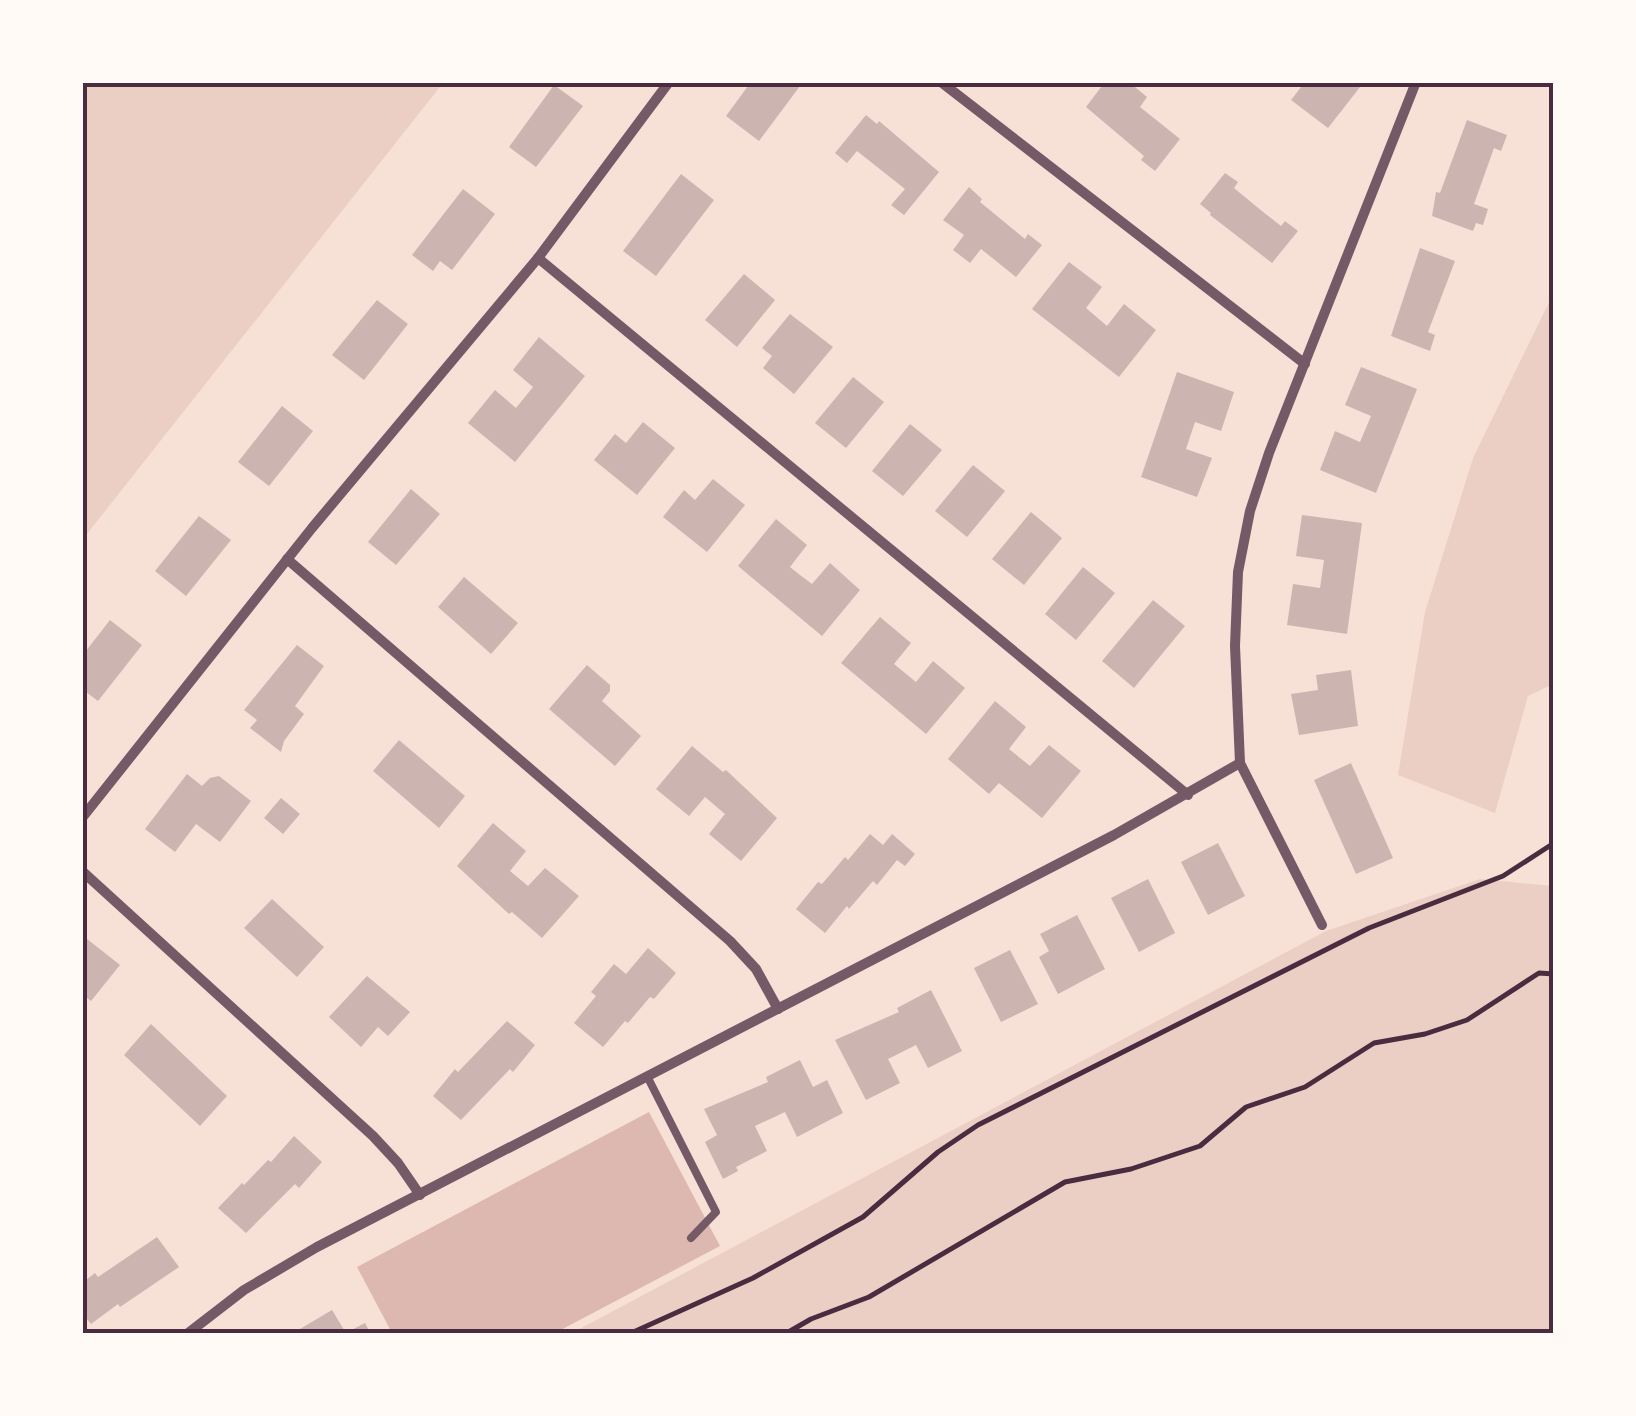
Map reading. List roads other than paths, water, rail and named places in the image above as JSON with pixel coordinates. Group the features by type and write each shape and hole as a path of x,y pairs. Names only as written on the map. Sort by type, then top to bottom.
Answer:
{"street":[{"path":"82,818 287,559 538,258 669,82"},
{"path":"942,82 1304,364"},
{"path":"1322,926 1240,763 1235,646 1238,572 1257,486 1416,82"},
{"path":"538,258 1188,795"},
{"path":"287,559 730,940 756,969 778,1009"},
{"path":"187,1334 278,1268 1188,795 1240,763"},
{"path":"82,871 374,1136 420,1195"}],"lane":[{"path":"648,1078 716,1212 691,1238"}]}
